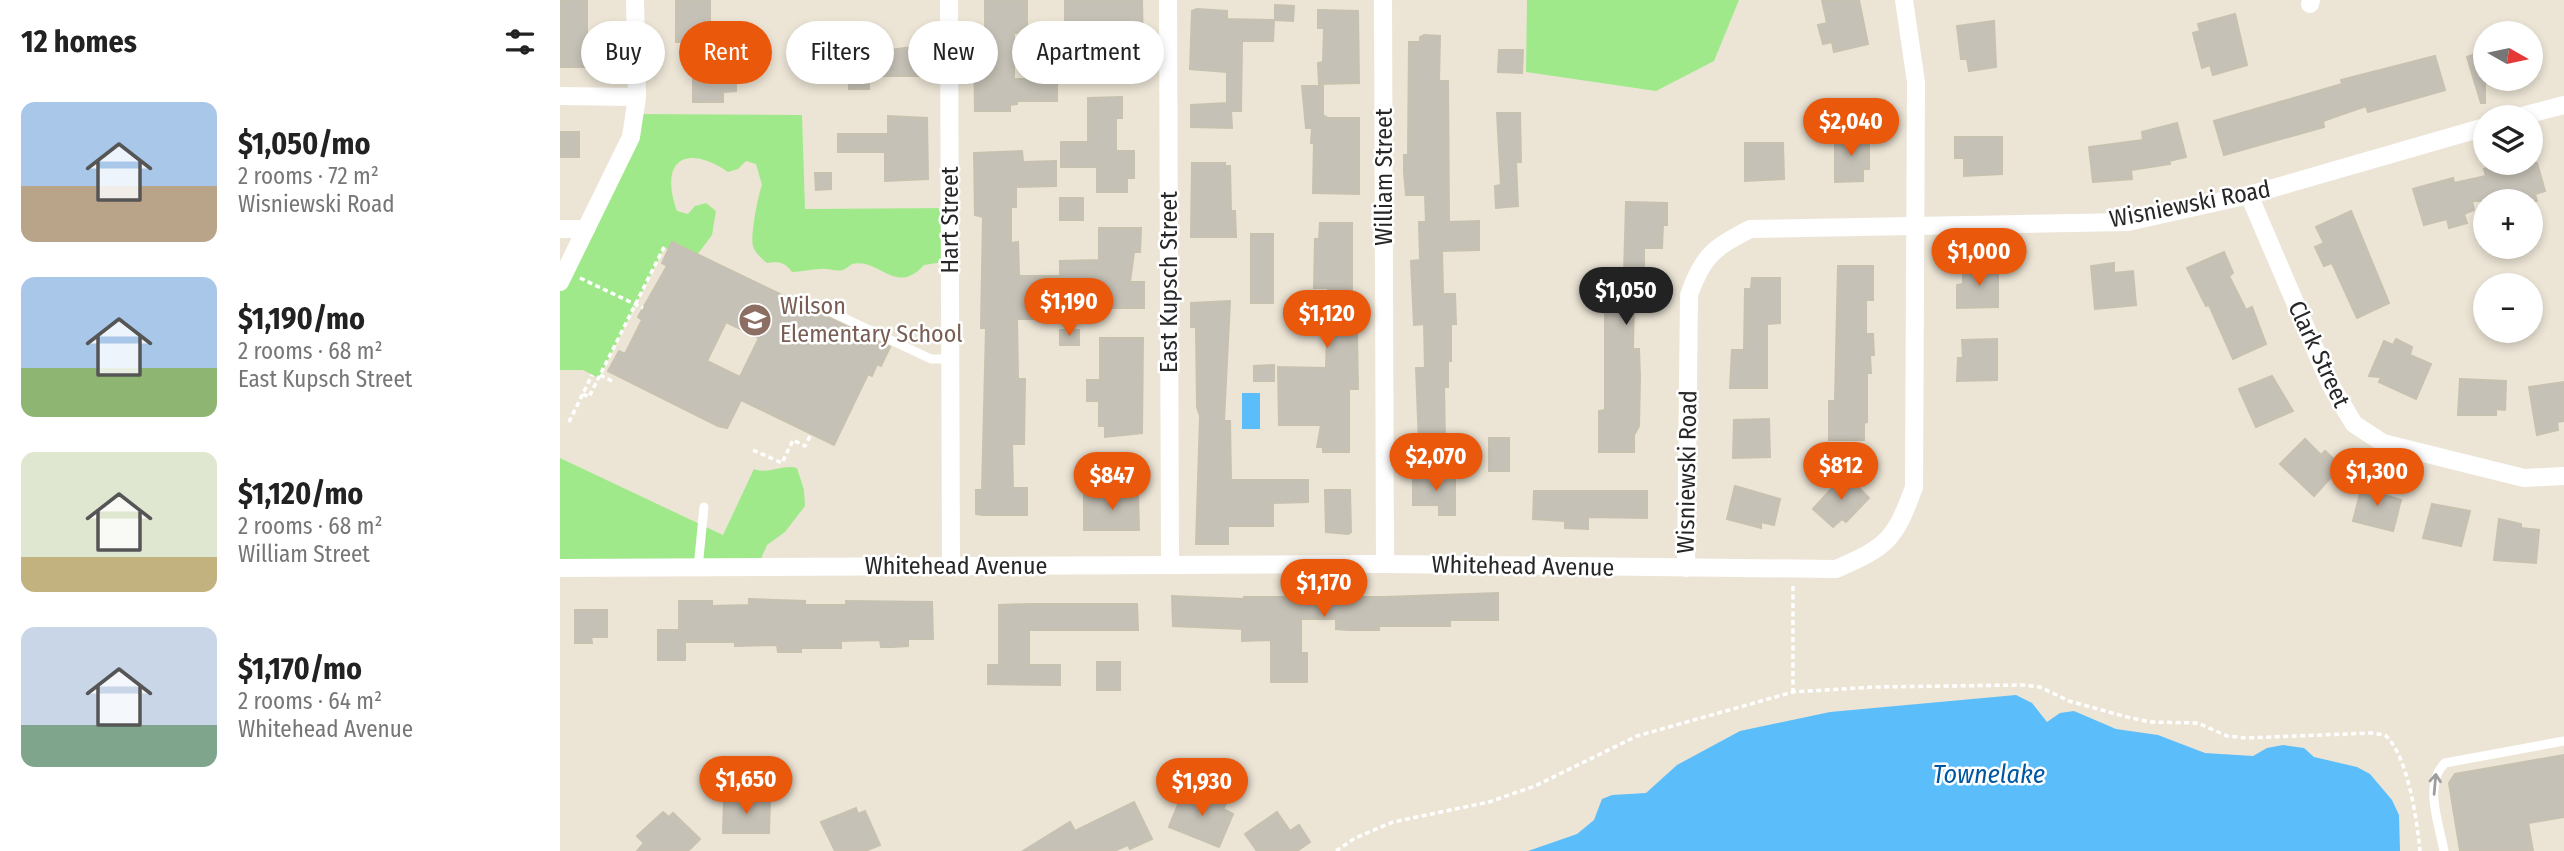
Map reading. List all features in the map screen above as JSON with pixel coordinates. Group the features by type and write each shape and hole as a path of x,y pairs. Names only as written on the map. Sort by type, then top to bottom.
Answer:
{"street":[{"path":"563,276 631,137 637,97 635,0"},
{"name":"Hart Street","path":"949,0 951,566"},
{"name":"East Kupsch Street","path":"1168,0 1170,564"},
{"name":"William Street","path":"1383,0 1385,564"},
{"name":"Whitehead Avenue","path":"560,568 1385,564 1836,569 1875,552 1900,527 1914,487 1916,82 1904,0"},
{"path":"560,96 637,97"},
{"path":"2543,110 2564,105"},
{"name":"Wisniewski Road","path":"1686,568 1689,295 1699,266 1722,244 1750,229 2128,222 2249,195 2473,130"},
{"name":"Clark Street","path":"2249,195 2330,384 2354,424 2384,443 2499,472 2524,478 2564,476"},
{"path":"560,229 586,229"}],"lane":[{"path":"825,309 931,359 950,359"},
{"path":"698,568 704,507"},
{"path":"2444,851 2432,784 2437,771 2445,763 2564,741"}],"path":[{"path":"583,394 589,397 664,247"},
{"path":"563,276 643,308"},
{"path":"569,422 592,374"},
{"path":"600,375 612,381"},
{"path":"752,450 782,463 793,440 805,446 811,434"},
{"path":"1793,569 1793,692"},
{"path":"1336,851 1354,838 1393,822 1489,802 1535,786 1637,736 1793,692 1874,687 2022,685 2040,687 2069,701 2127,717 2150,722 2190,722 2227,736 2246,738 2380,733 2390,739 2405,774 2420,851"}],"green space":[{"path":"1527,0 1739,0 1714,61 1656,91 1526,72"},
{"path":"635,114 802,115 805,209 950,208 950,261 924,265 914,274 905,277 896,277 862,263 840,270 792,272 781,263 767,263 755,251 752,241 762,185 756,164 746,161 738,169 728,172 713,163 688,158 674,169 671,180 677,211 688,214 695,206 706,203 716,211 712,235 697,255 672,242 668,249 664,248 599,378 583,370 560,370 560,282"},
{"path":"560,458 723,535 754,469 765,471 797,468 804,490 805,506 785,532 767,545 757,568 560,568"}],"water":[{"path":"1242,393 1260,393 1260,429 1242,429"},
{"name":"Townelake","path":"2016,695 2032,703 2047,722 2060,713 2074,711 2116,729 2158,735 2205,753 2253,756 2267,748 2283,745 2304,748 2314,757 2357,767 2370,774 2392,800 2399,815 2400,851 1528,851 1577,834 1594,820 1602,799 1612,795 1646,793 1677,765 1740,731 1830,712"}],"building":[{"path":"560,0 587,0 587,21 581,21 581,67 560,67"},
{"path":"676,0 710,0 710,21 679,21 679,42 676,42"},
{"path":"985,0 1027,0 1027,21 1012,21 1012,84 1057,84 1057,101 1017,101 1017,104 1010,105 1010,111 975,111 975,84 998,84 998,21 985,21"},
{"path":"1065,0 1142,0 1142,21 1065,21"},
{"path":"1822,0 1859,0 1868,44 1834,52 1832,42 1823,44 1818,25 1827,23"},
{"path":"1275,5 1294,6 1293,21 1275,20"},
{"path":"1318,10 1358,11 1359,83 1319,84 1318,63 1323,62 1324,28 1318,28"},
{"path":"1192,11 1227,11 1227,19 1274,20 1273,41 1242,41 1241,111 1231,111 1232,128 1191,127 1191,105 1227,103 1227,72 1190,69"},
{"path":"2235,14 2247,65 2213,75 2210,65 2202,68 2193,33 2200,31 2198,24"},
{"path":"1994,21 1996,67 1969,71 1967,59 1961,59 1957,26"},
{"path":"1440,36 1439,81 1448,81 1449,222 1479,221 1479,250 1442,251 1443,294 1455,294 1456,324 1451,324 1451,361 1448,361 1448,387 1444,387 1445,443 1419,444 1416,368 1425,368 1424,324 1414,325 1411,261 1420,260 1419,222 1426,222 1425,195 1406,195 1404,155 1408,155 1409,42 1420,42 1420,37"},
{"path":"908,48 908,76 894,76 894,49"},
{"path":"1499,50 1523,50 1522,73 1498,72"},
{"path":"2473,55 2473,77 2467,57"},
{"path":"2435,56 2445,90 2368,112 2366,106 2323,121 2324,127 2224,155 2214,121 2342,84 2341,80"},
{"path":"693,84 736,84 736,91 723,92 723,102 693,102"},
{"path":"849,84 869,84 869,89 849,89"},
{"path":"1302,86 1323,86 1323,115 1328,118 1359,118 1359,194 1313,193 1314,143 1311,143 1312,128 1306,128"},
{"path":"2477,91 2485,91 2485,103 2481,103"},
{"path":"1122,97 1122,118 1116,118 1116,151 1134,151 1134,178 1127,178 1127,192 1097,192 1097,167 1061,167 1061,142 1088,142 1088,98"},
{"path":"1497,113 1520,113 1521,162 1516,162 1518,206 1496,208 1495,186 1501,185"},
{"path":"888,116 927,118 928,179 885,181 885,152 838,152 838,134 888,134"},
{"path":"2177,123 2186,157 2169,161 2170,164 2131,170 2132,179 2093,182 2089,147 2143,140 2142,132"},
{"path":"560,132 579,132 579,157 560,157"},
{"path":"1835,135 1869,136 1869,169 1863,169 1863,181 1835,182"},
{"path":"1955,137 2002,137 2002,174 1964,176 1964,158 1955,158"},
{"path":"1745,143 1783,143 1784,179 1745,181"},
{"path":"1022,151 1023,162 1056,161 1056,186 1016,187 1016,207 1011,207 1011,243 1018,242 1019,276 1060,276 1060,261 1099,260 1099,228 1141,228 1140,252 1134,252 1130,282 1144,282 1144,308 1106,308 1106,297 1059,296 1059,319 1017,319 1018,379 1025,379 1024,444 1012,444 1013,488 1027,488 1027,515 982,515 976,514 976,490 982,490 986,328 981,328 983,217 975,215 974,153"},
{"path":"1192,163 1225,163 1225,166 1230,166 1231,211 1235,211 1236,237 1191,237"},
{"path":"815,173 831,173 831,189 816,190"},
{"path":"2540,175 2545,191 2473,189 2473,210 2464,214 2467,223 2449,228 2447,219 2424,225 2413,189 2453,178 2454,183 2486,176"},
{"path":"1060,198 1083,198 1083,220 1060,220"},
{"path":"1626,202 1667,203 1667,225 1663,225 1662,248 1644,248 1644,294 1634,294 1633,349 1639,349 1640,376 1639,426 1634,435 1634,452 1599,452 1599,411 1605,410 1605,311 1596,311 1596,274 1624,274"},
{"path":"2351,211 2389,303 2357,318 2332,263 2324,266 2315,247 2324,243 2316,227"},
{"path":"1320,223 1352,223 1352,334 1357,334 1358,389 1349,389 1349,452 1323,452 1323,447 1317,447 1321,425 1279,425 1278,367 1326,368 1328,288 1314,288 1315,239 1319,239"},
{"path":"1251,234 1273,234 1273,303 1251,303"},
{"path":"672,242 890,347 881,366 877,364 872,376 868,374 834,445 741,400 727,428 718,426 608,371 619,351 625,354 642,320 638,317 667,266 662,263","holes":["726,322 759,338 740,377 707,361"]},
{"path":"2224,252 2233,273 2229,276 2246,310 2252,307 2266,344 2233,359 2209,305 2206,306 2187,268"},
{"path":"2114,263 2114,273 2133,271 2136,305 2095,309 2091,266"},
{"path":"1838,266 1873,266 1873,300 1866,300 1866,334 1873,334 1874,355 1870,355 1871,373 1867,373 1867,422 1864,423 1864,440 1829,440 1829,401 1835,401"},
{"path":"1998,266 1998,307 1957,308 1957,285 1963,284 1963,267"},
{"path":"1752,278 1780,278 1780,323 1767,324 1767,388 1730,388 1732,350 1744,350 1745,289 1751,289"},
{"path":"1230,301 1224,421 1230,421 1231,480 1308,480 1308,502 1273,503 1273,526 1228,526 1228,544 1196,544 1200,416 1197,407 1196,327 1191,327 1191,303"},
{"path":"1060,330 1079,330 1079,345 1060,345"},
{"path":"1100,338 1143,338 1142,433 1105,437 1105,426 1099,426 1099,401 1087,401 1087,380 1100,380"},
{"path":"1997,339 1997,380 1957,381 1958,358 1963,358 1962,340"},
{"path":"2396,339 2412,347 2410,355 2431,364 2416,399 2379,382 2381,377 2369,376 2384,341 2393,345"},
{"path":"1274,365 1274,381 1254,381 1254,366"},
{"path":"2272,376 2293,411 2256,427 2239,389"},
{"path":"2460,379 2506,381 2505,410 2496,409 2496,415 2458,415"},
{"path":"2564,382 2564,421 2557,422 2558,430 2537,435 2529,387"},
{"path":"1769,419 1770,457 1733,458 1734,420"},
{"path":"1489,438 1509,438 1509,471 1489,471"},
{"path":"2305,439 2321,455 2325,451 2341,466 2314,496 2280,464"},
{"path":"1845,474 1869,498 1846,522 1842,519 1833,527 1813,509"},
{"path":"1413,476 1455,476 1455,515 1439,515 1439,505 1413,505"},
{"path":"2363,482 2386,489 2385,495 2401,500 2393,531 2353,521"},
{"path":"1735,486 1780,499 1774,525 1761,522 1761,528 1727,519"},
{"path":"1325,490 1350,490 1351,532 1348,534 1326,532"},
{"path":"1534,491 1647,491 1647,518 1588,517 1588,529 1565,528 1565,521 1533,519"},
{"path":"1138,493 1139,530 1084,530 1084,495"},
{"path":"2432,504 2470,511 2461,546 2423,538"},
{"path":"2499,519 2521,524 2521,528 2539,530 2536,563 2494,560"},
{"path":"1498,593 1498,620 1450,620 1450,626 1379,626 1379,630 1348,630 1336,629 1336,619 1301,619 1301,653 1307,653 1307,682 1271,682 1271,640 1242,641 1242,629 1173,626 1172,596 1244,599"},
{"path":"749,599 805,601 805,605 846,605 846,601 932,602 933,639 908,639 908,646 892,647 881,647 880,640 841,641 841,648 801,648 801,652 778,652 777,645 735,646 735,642 685,642 685,660 658,660 658,630 679,630 679,601 712,601 712,606 749,605"},
{"path":"1137,604 1138,630 1029,630 1029,665 1060,665 1060,685 988,684 988,665 999,665 999,605"},
{"path":"575,610 607,610 607,637 591,637 592,643 575,643"},
{"path":"1097,662 1120,662 1120,690 1097,690"},
{"path":"2564,755 2564,817 2528,823 2533,851 2460,851 2449,783 2455,774"},
{"path":"1183,792 1206,802 1209,793 1227,801 1223,809 1233,814 1219,847 1169,827"},
{"path":"724,799 770,800 769,833 723,833"},
{"path":"1134,802 1152,839 1130,849 1128,845 1114,851 1023,851 1070,822 1075,831"},
{"path":"856,808 858,814 865,811 880,845 865,851 835,851 821,822"},
{"path":"663,812 669,817 673,813 700,839 688,851 637,851 644,843 637,836"},
{"path":"1277,812 1290,831 1299,825 1310,842 1297,851 1257,851 1245,834"}],"place":[{"name":"Wilson Elementary School","path":"755,320"}]}
